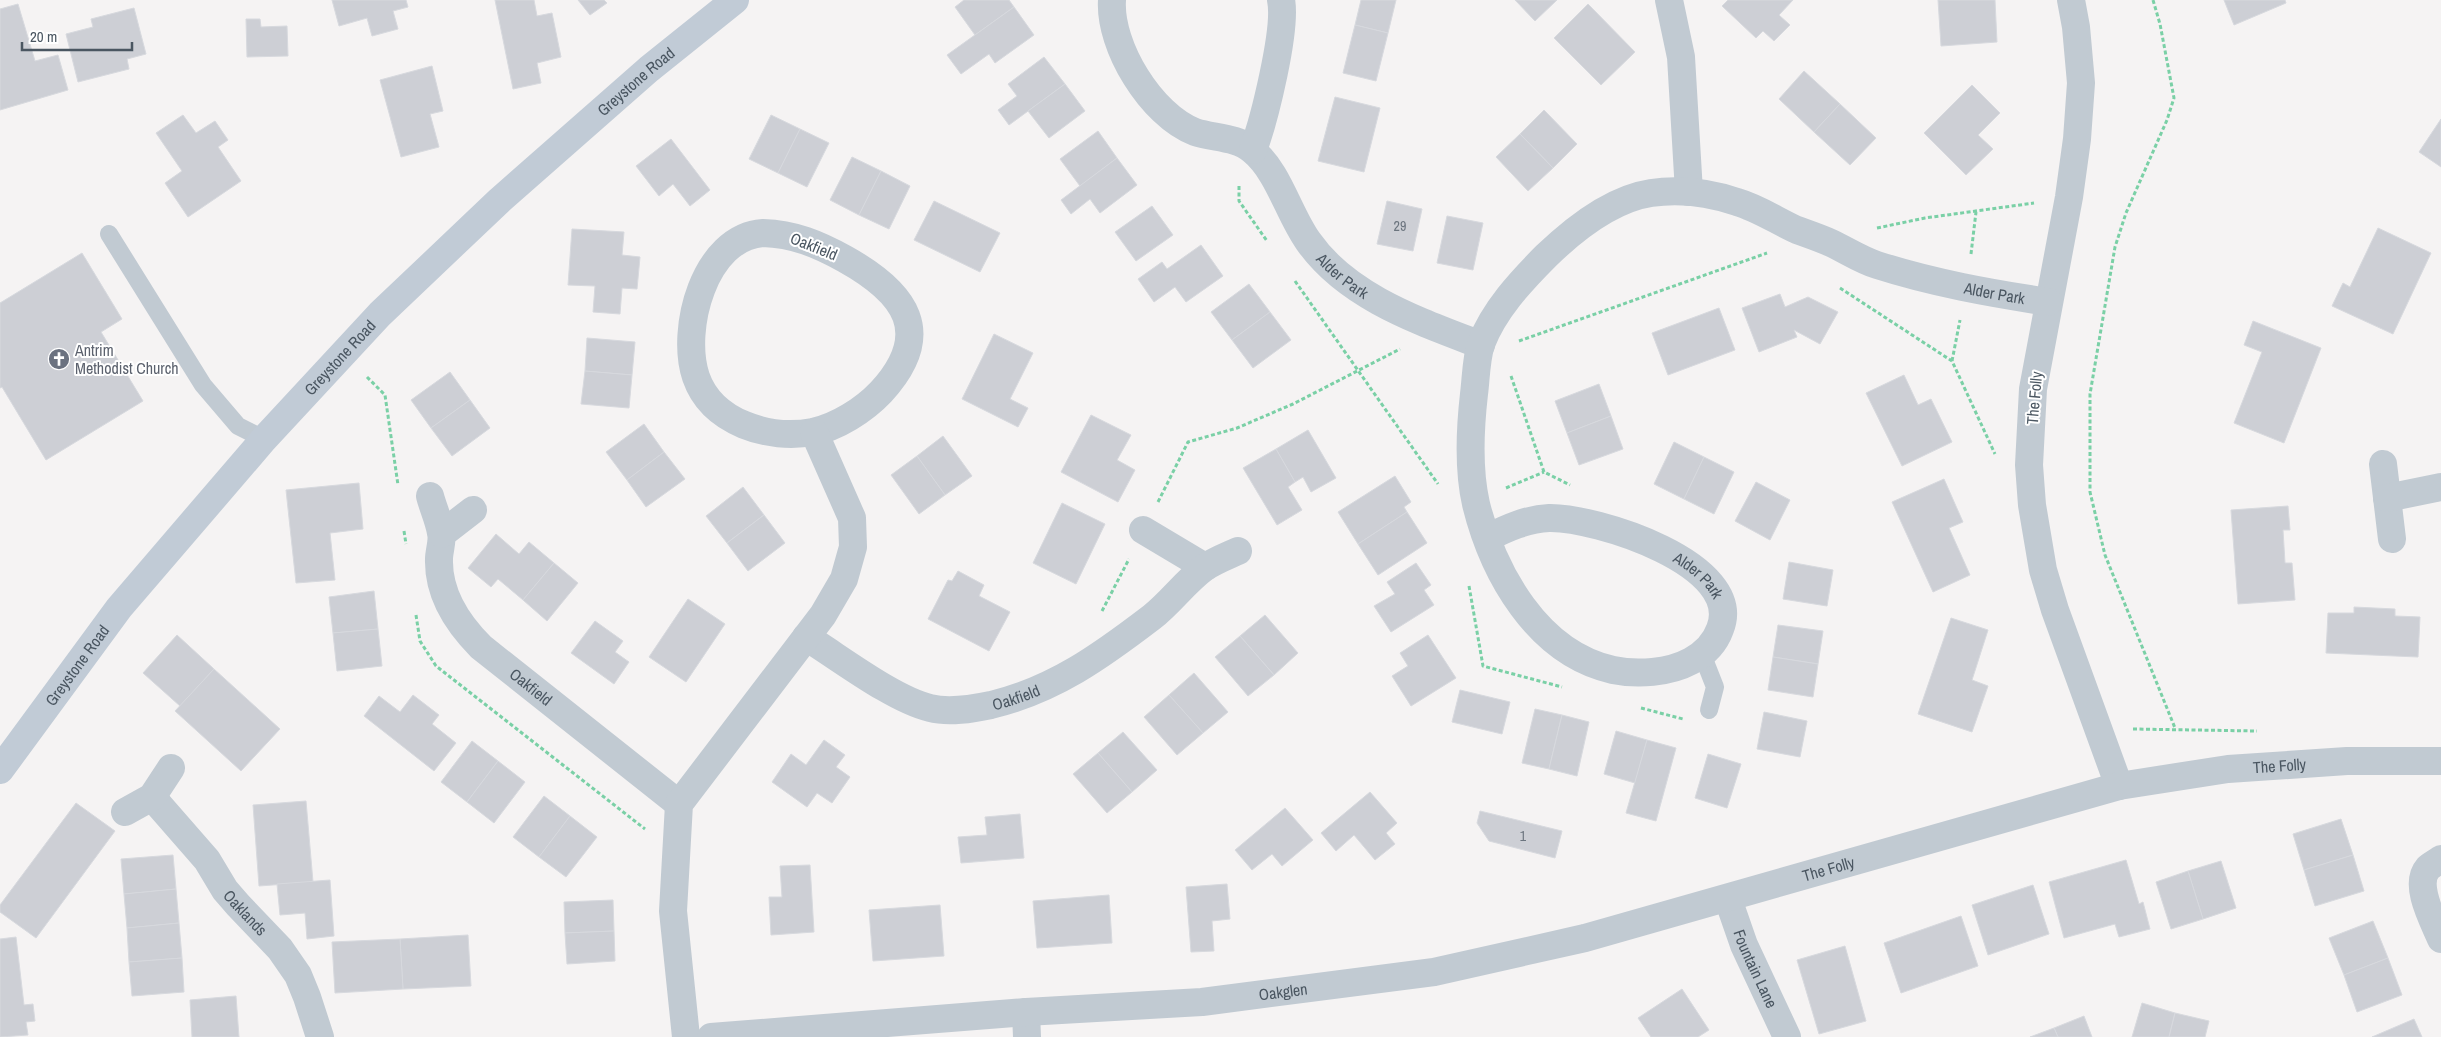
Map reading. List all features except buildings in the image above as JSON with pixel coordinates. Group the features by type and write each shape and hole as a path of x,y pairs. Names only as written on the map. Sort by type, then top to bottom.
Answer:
{"main road":[{"name":"Greystone Road","path":"0,770 119,608 264,439 380,314 500,200 649,69 736,0"}],"street":[{"path":"1112,0 1112,23 1124,56 1142,85 1159,106 1186,127 1235,142 1253,150 1264,117 1280,34 1282,22 1281,0"},
{"path":"1669,0 1681,58 1689,192"},
{"name":"The Folly","path":"2071,0 2076,26 2081,83 2077,139 2033,389 2029,466 2032,505 2045,578 2119,786"},
{"name":"Alder Park","path":"1253,150 1269,171 1308,240 1336,272 1364,292 1435,328 1481,345"},
{"name":"Alder Park","path":"1487,538 1519,524 1551,518 1584,522 1659,547 1698,571 1717,594 1723,620 1716,638 1702,654 1679,667 1639,672 1603,668 1578,656 1548,634 1529,615 1512,592 1487,538 1476,503 1472,469 1472,411 1481,345 1498,313 1525,277 1566,236 1610,208 1648,193 1689,192 1738,202 1874,264 1966,289 2048,302"},
{"name":"Oakfield","path":"782,234 795,236 833,252 880,280 898,300 908,321 909,332 902,366 889,382 860,409 843,421 814,432 780,434 743,425 715,406 697,378 692,357 692,336 696,304 705,280 722,254 748,235 782,234"},
{"path":"686,1037 673,911 679,804 823,615 844,579 853,548 852,518 814,432"},
{"path":"2383,464 2392,539"},
{"path":"2387,498 2441,487"},
{"name":"Oakfield","path":"430,496 442,534 439,560 443,589 454,614 474,640 679,804"},
{"path":"442,534 473,510"},
{"path":"1143,530 1205,568"},
{"name":"Oakfield","path":"806,636 892,691 913,702 932,708 974,708 1018,698 1061,679 1101,656 1164,607 1205,568 1238,551"},
{"name":"The Folly","path":"1537,950 1728,899 2119,786 2228,769 2347,761 2441,761"},
{"path":"125,812 152,797 171,768"},
{"name":"Oaklands","path":"152,797 207,860 225,890 280,949 298,975 308,997 320,1037"},
{"path":"2441,859 2428,869 2423,877 2422,887 2441,939"},
{"name":"Fountain Lane","path":"1728,899 1744,945 1787,1037"},
{"name":"Oakglen","path":"711,1037 856,1026 1026,1024 1434,972 1537,950"}],"lane":[{"path":"109,234 203,385 238,426 264,439"},
{"path":"1702,654 1715,687 1709,710"}],"path":[{"path":"2153,0 2160,24 2174,98 2167,120 2126,213 2115,247 2090,394 2090,492 2105,555 2130,621 2175,728"},
{"path":"1253,150 1240,167 1239,201 1267,242"},
{"path":"1481,345 1522,341 1780,248 1810,235 2068,197"},
{"path":"1290,274 1457,511 1544,472"},
{"path":"1837,286 1952,361 1996,456"},
{"path":"1100,615 1188,442 1237,428 1293,404 1415,342 1435,328"},
{"path":"1481,345 1509,371 1544,472 1576,488"},
{"path":"2101,735 2137,729 2175,728 2264,732"}],"place":[{"name":"Antrim Methodist Church","path":"59,359"}]}
